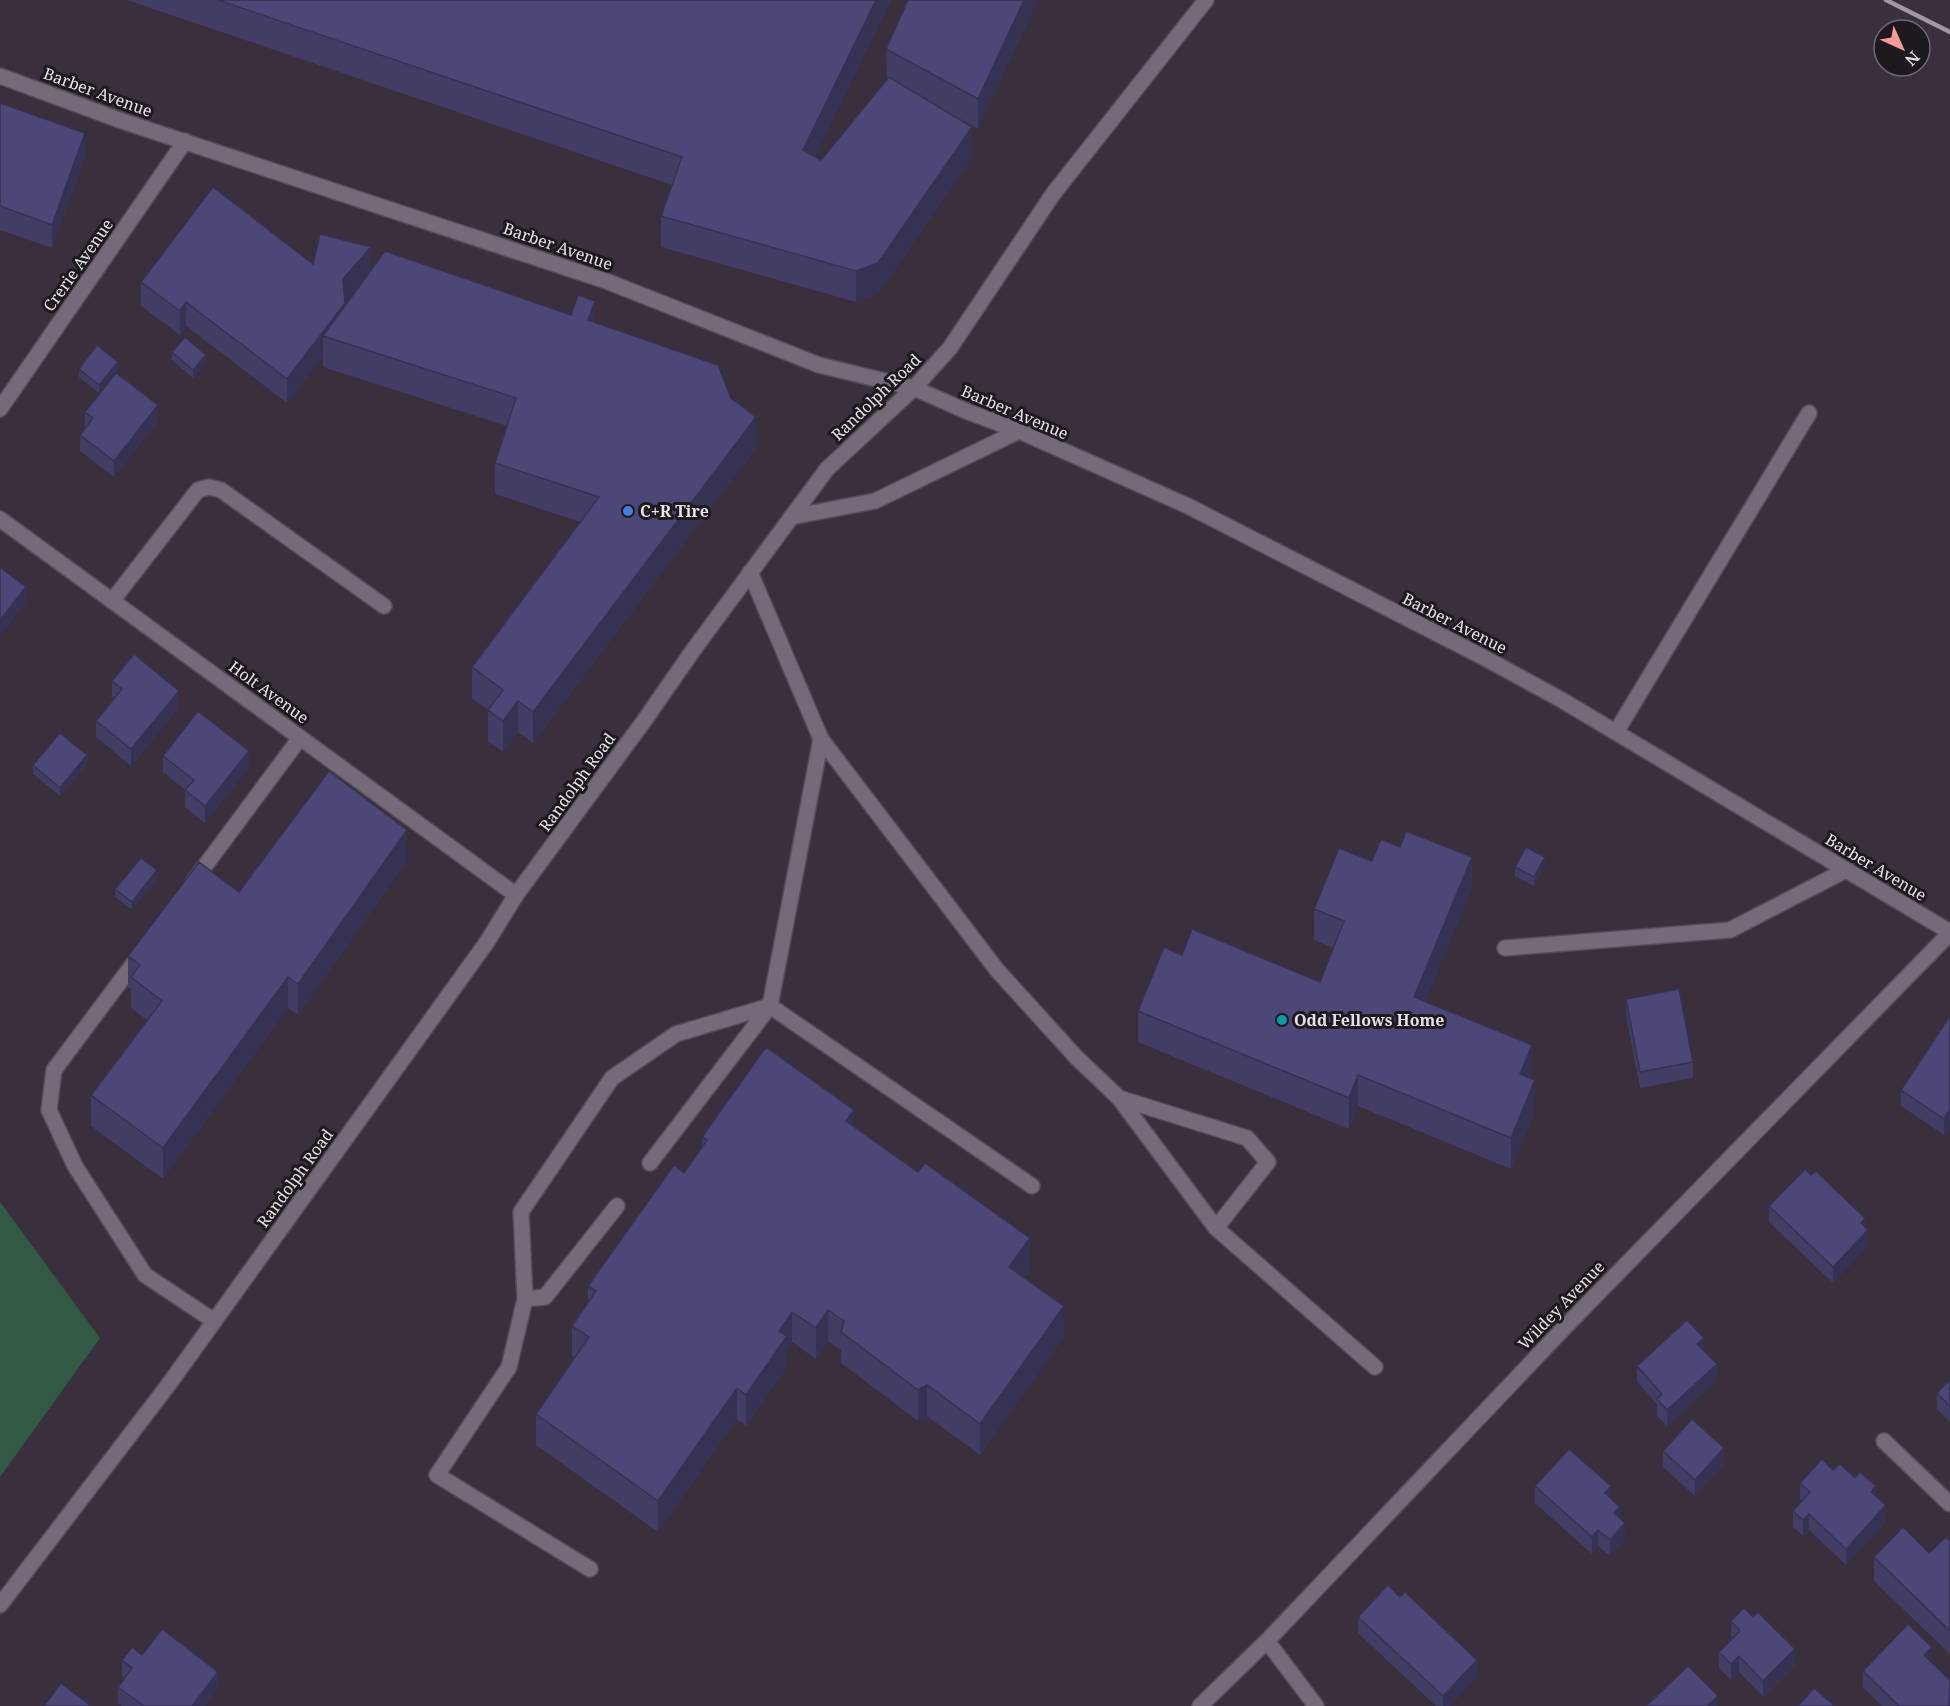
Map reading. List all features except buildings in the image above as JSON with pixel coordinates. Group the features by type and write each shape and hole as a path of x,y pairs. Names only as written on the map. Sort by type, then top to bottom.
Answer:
{"street":[{"name":"Randolph Road","path":"0,1605 169,1384 487,942 516,895 827,469 914,388 950,348 1053,194 1206,0"},
{"name":"Barber Avenue","path":"0,76 122,121 606,281 819,365 914,388 1019,431 1188,506 1481,656 1616,732 1950,933"},
{"name":"Crerie Avenue","path":"0,409 185,141"},
{"path":"1616,732 1809,413"},
{"path":"791,517 875,501 1019,431"},
{"path":"112,601 198,490 209,487 221,490 384,606"},
{"name":"Holt Avenue","path":"0,519 516,895"},
{"path":"750,572 821,739 997,970 1076,1057 1119,1098 1216,1228 1374,1367"},
{"path":"181,899 300,738"},
{"path":"651,1163 770,1006 821,739"},
{"path":"1505,948 1730,930 1846,870"},
{"name":"Wildey Avenue","path":"1200,1706 1267,1641 1580,1311 1950,933"},
{"path":"146,946 54,1070 49,1110 75,1166 145,1275 214,1321"},
{"path":"770,1006 1032,1186"},
{"path":"590,1569 437,1474 510,1367 525,1299 522,1212 612,1078 675,1034 770,1006"},
{"path":"1119,1098 1247,1138 1268,1162 1216,1228"},
{"path":"525,1299 545,1297 617,1206"},
{"path":"1884,1442 1950,1504"},
{"path":"1267,1641 1316,1706"}],"green space":[{"path":"0,1202 100,1338 0,1477"}],"railway":[{"path":"1886,0 1950,32"}],"place":[{"name":"C+R Tire","path":"628,511"},
{"name":"Odd Fellows Home","path":"1282,1020"}]}
